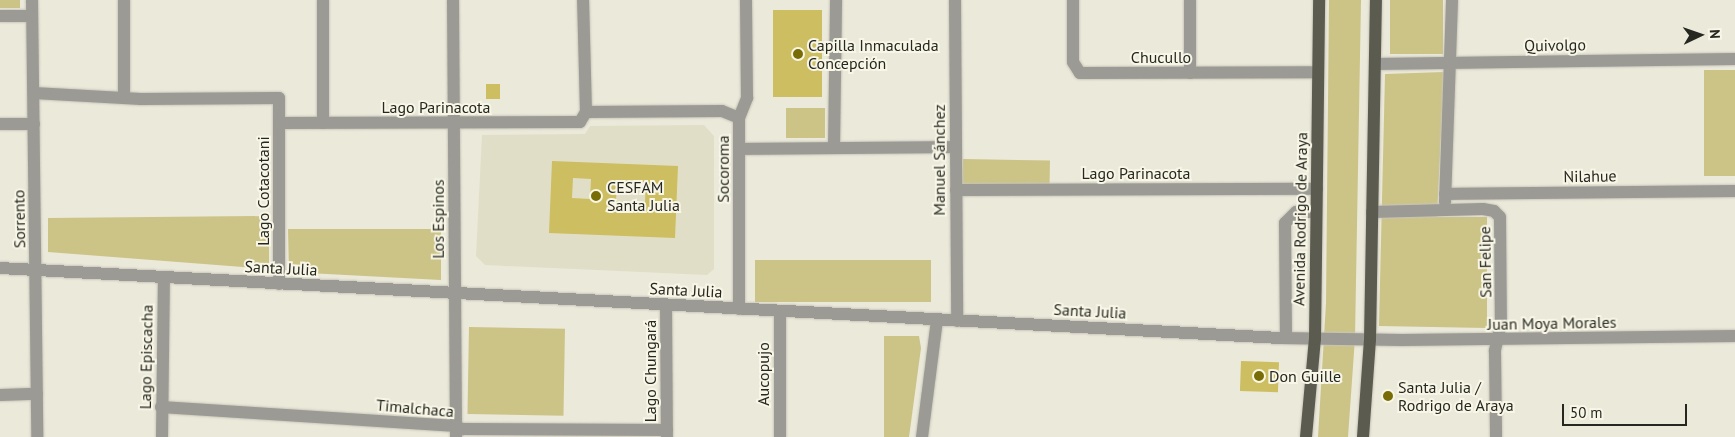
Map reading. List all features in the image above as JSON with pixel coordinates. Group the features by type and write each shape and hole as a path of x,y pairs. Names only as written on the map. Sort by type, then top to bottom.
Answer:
{"main road":[{"name":"Avenida Rodrigo de Araya","path":"1306,437 1315,339 1319,0"},
{"path":"1363,437 1370,340 1376,0"}],"street":[{"name":"Sorrento","path":"32,0 37,437"},
{"path":"34,93 124,98 124,0"},
{"path":"323,0 323,123"},
{"name":"Los Espinos","path":"453,0 456,431"},
{"path":"583,0 586,112"},
{"name":"Socoroma","path":"739,309 739,118 746,103 746,0"},
{"path":"834,148 836,0"},
{"name":"Manuel Sánchez","path":"955,0 957,321"},
{"name":"Chucullo","path":"1073,0 1073,62 1080,73 1318,72"},
{"path":"1190,0 1190,73"},
{"path":"1446,210 1452,0"},
{"path":"0,16 31,16"},
{"name":"Quivolgo","path":"1375,64 1735,59"},
{"name":"Lago Cotacotani","path":"124,98 279,98 279,284"},
{"name":"Lago Parinacota","path":"279,123 578,123 583,119 586,112 722,111 739,118"},
{"path":"0,124 34,124"},
{"path":"739,150 955,147"},
{"name":"Lago Parinacota","path":"956,190 1317,189"},
{"name":"Nilahue","path":"1445,194 1735,191"},
{"name":"San Felipe","path":"1372,212 1490,210 1500,217 1501,324 1498,340 1496,437"},
{"path":"1286,338 1285,223 1296,212 1316,212"},
{"name":"Santa Julia","path":"0,268 937,320 1286,338 1370,340"},
{"name":"Lago Episcacha","path":"162,437 164,278"},
{"name":"Lago Chungará","path":"666,305 667,434"},
{"name":"Aucopujo","path":"780,311 780,437"},
{"path":"922,437 937,320"},
{"name":"Juan Moya Morales","path":"1370,340 1735,336"},
{"path":"0,395 37,394"},
{"name":"Timalchaca","path":"161,407 456,431 462,429 667,434"}],"shaded area":[{"path":"0,0 20,0 20,8 0,8"},
{"path":"1329,0 1361,0 1355,338 1348,437 1318,437 1326,303"},
{"path":"1390,0 1443,0 1443,54 1390,54"},
{"path":"1704,70 1735,70 1735,176 1704,176"},
{"path":"1444,72 1437,217 1487,217 1487,328 1379,326 1385,74"},
{"path":"786,108 825,108 825,138 786,138"},
{"name":"CESFAM Santa Julia","path":"704,125 714,136 714,269 707,275 485,265 476,256 482,135 585,134 590,126"},
{"path":"963,159 1050,161 1050,186 963,184"},
{"path":"269,216 269,269 48,252 48,218"},
{"path":"288,229 441,229 441,280 289,272"},
{"path":"755,260 931,260 931,302 755,302"},
{"path":"469,327 565,329 563,416 467,414"},
{"path":"884,336 919,336 921,348 909,437 884,437"}],"building":[{"name":"Capilla Inmaculada Concepción","path":"773,10 822,10 822,97 773,97"},
{"path":"486,84 500,84 500,99 486,99"},
{"path":"552,161 678,166 675,238 549,233","holes":["573,178 591,179 590,199 572,198","617,181 646,182 645,202 616,201"]},
{"name":"Don Guille","path":"1241,361 1279,362 1278,392 1240,391"}],"place":[{"name":"Capilla Inmaculada Concepción","path":"798,54"},
{"name":"CESFAM Santa Julia","path":"596,196"},
{"name":"Don Guille","path":"1259,376"},
{"name":"Santa Julia / Rodrigo de Araya","path":"1388,396"}]}
